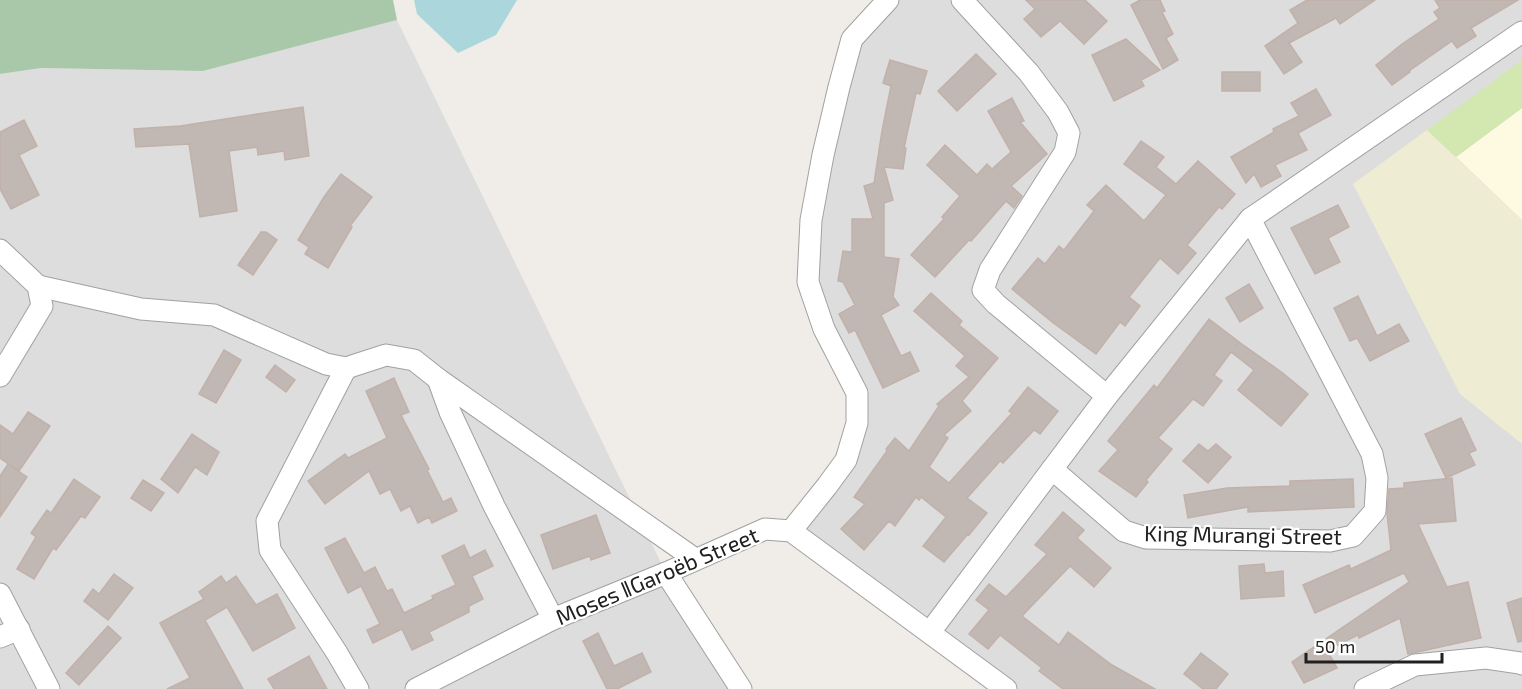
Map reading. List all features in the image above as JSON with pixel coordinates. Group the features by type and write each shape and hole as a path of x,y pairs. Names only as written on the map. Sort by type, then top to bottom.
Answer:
{"street":[{"path":"791,531 846,460 857,423 857,393 824,329 808,282 811,230 824,155 852,39 888,0"},
{"path":"962,0 1029,74 1058,112 1069,134 1065,152 990,270 983,291 1107,396"},
{"path":"930,632 1107,396 1250,219 1522,32"},
{"name":"King Murangi Street","path":"1052,470 1124,531 1146,538 1330,541 1353,536 1375,511 1377,478 1372,454 1250,219"},
{"path":"0,250 38,286 141,309 214,315 326,364 346,368 386,355 414,360 438,380 695,559"},
{"path":"0,376 42,306 38,286"},
{"path":"346,368 267,521 270,550 358,689"},
{"path":"438,380 450,412 494,507 553,619"},
{"name":"Moses ǁGaroëb Street","path":"416,689 553,619 666,573 765,529 791,531 1006,689"},
{"path":"666,573 741,689"},
{"path":"0,594 9,633 49,689"},
{"path":"1365,689 1415,665 1486,658 1522,664"}],"shaded area":[{"path":"888,0 1522,0 1522,689 1006,689 791,531 857,423 808,282 852,39"},
{"path":"397,20 666,573 741,689 0,689 0,74 41,68 203,71"},
{"path":"1522,108 1522,220 1456,157"}],"green space":[{"path":"0,0 393,0 397,20 203,71 41,68 0,74"},
{"path":"1522,60 1522,108 1456,157 1427,130"},
{"path":"1427,130 1522,220 1522,444 1460,394 1353,184"}],"water":[{"path":"414,0 517,0 496,35 458,53 417,14"}],"building":[{"path":"1026,0 1085,0 1107,21 1084,44 1060,21 1041,37 1024,19 1035,9"},
{"path":"1140,0 1160,0 1165,11 1162,12 1173,34 1166,38 1178,60 1163,69 1131,5"},
{"path":"1307,0 1375,0 1340,24 1336,18 1289,43 1302,62 1284,74 1265,46 1298,23 1290,10"},
{"path":"1435,0 1518,0 1471,28 1476,36 1457,48 1452,41 1392,85 1376,65 1439,19 1434,12 1440,8"},
{"path":"1126,39 1160,70 1141,80 1144,86 1114,101 1092,55"},
{"path":"976,54 996,74 957,111 938,91"},
{"path":"890,60 927,71 920,94 916,93 904,148 906,148 903,169 884,167 893,200 884,203 884,257 899,259 893,297 899,305 881,315 901,356 910,352 919,371 883,388 855,330 849,333 839,314 855,305 843,282 838,281 843,251 852,252 852,219 873,219 864,186 874,183 891,86 883,83"},
{"path":"1222,72 1260,72 1260,91 1222,91"},
{"path":"1316,89 1331,115 1298,133 1307,150 1275,165 1281,176 1261,187 1254,174 1246,183 1231,157 1274,132 1273,129 1299,116 1291,103"},
{"path":"1012,98 1024,121 1020,122 1047,154 1011,186 1022,196 1014,208 1006,201 935,277 911,255 944,219 942,217 960,196 927,165 945,145 977,175 987,164 992,169 1011,152 988,111"},
{"path":"303,107 309,156 285,160 284,151 258,155 257,147 229,151 237,211 200,217 189,144 136,147 134,129 180,126"},
{"path":"24,120 37,146 19,155 39,195 11,209 0,189 0,132"},
{"path":"1141,141 1164,157 1156,167 1176,184 1198,161 1235,194 1222,209 1219,207 1187,245 1196,253 1178,274 1160,258 1129,297 1140,306 1125,326 1120,322 1096,354 1012,289 1038,258 1045,264 1059,246 1064,250 1094,211 1087,205 1106,185 1144,221 1166,195 1124,164"},
{"path":"341,174 372,197 350,226 352,227 328,268 305,254 309,247 298,240"},
{"path":"1338,205 1349,227 1328,238 1340,262 1315,274 1291,228"},
{"path":"261,232 266,232 277,240 253,275 238,265"},
{"path":"1249,284 1263,308 1240,322 1226,298"},
{"path":"931,293 962,321 959,325 998,358 962,401 971,411 944,435 948,438 929,467 949,483 1012,413 1009,411 1028,387 1058,411 1040,434 1034,430 1003,463 1000,461 967,498 987,513 944,562 923,546 946,517 921,497 919,500 916,497 895,526 889,521 864,550 841,529 865,504 854,497 895,438 909,451 939,406 937,404 969,377 956,366 965,356 914,311"},
{"path":"1358,296 1377,336 1399,324 1409,341 1370,361 1357,338 1350,341 1334,308"},
{"path":"1209,319 1308,394 1281,426 1238,390 1254,370 1231,352 1214,375 1222,381 1203,406 1193,399 1158,438 1172,449 1146,480 1148,482 1136,497 1099,471 1118,450 1108,441 1154,385 1157,388"},
{"path":"224,350 241,360 216,403 199,394"},
{"path":"275,365 295,380 286,392 266,377"},
{"path":"394,378 409,412 401,415 429,469 427,470 443,502 451,498 457,511 432,523 429,517 418,523 410,506 401,511 390,489 380,494 369,471 325,504 308,481 345,454 348,458 387,438 366,391"},
{"path":"28,412 50,426 19,471 0,458 0,425 13,434"},
{"path":"1461,418 1476,450 1469,453 1475,465 1446,478 1425,434"},
{"path":"192,434 219,452 207,475 195,467 178,493 161,479"},
{"path":"1199,444 1208,451 1216,444 1231,457 1208,483 1183,461"},
{"path":"8,464 27,477 0,517 0,476"},
{"path":"1452,478 1456,521 1418,524 1447,587 1468,582 1481,638 1408,654 1400,618 1359,638 1358,635 1327,650 1337,668 1304,683 1292,662 1409,582 1404,573 1315,613 1303,585 1349,565 1351,569 1391,550 1387,513 1389,489 1404,488 1404,483"},
{"path":"74,479 100,497 85,518 81,516 56,550 53,548 34,579 17,569 36,537 31,533 47,510 51,513"},
{"path":"1353,479 1354,507 1248,512 1248,507 1188,518 1184,495 1227,488 1290,486 1290,481"},
{"path":"143,480 164,493 151,511 131,498"},
{"path":"1063,512 1084,530 1077,538 1111,568 1094,587 1070,566 1022,616 1059,645 1068,632 1112,665 1155,689 1063,689 1039,671 1042,668 1000,635 988,649 969,634 989,610 976,600 989,584 1006,597 1047,554 1035,545"},
{"path":"596,515 610,553 591,560 590,556 553,569 541,535"},
{"path":"345,538 364,573 375,567 387,591 392,589 404,613 456,585 442,556 464,545 470,558 485,550 493,566 472,576 483,599 469,606 469,612 429,632 433,640 412,650 402,629 373,643 367,630 380,624 361,586 348,593 325,548"},
{"path":"1264,564 1265,573 1283,571 1284,596 1241,599 1239,566"},
{"path":"114,574 133,588 108,620 84,601 93,589 99,594"},
{"path":"221,576 226,583 236,576 256,605 277,594 295,628 253,651 227,607 205,620 243,689 167,689 190,678 160,623 204,599 199,592"},
{"path":"1522,598 1522,641 1518,642 1507,603"},
{"path":"108,626 121,638 79,685 66,673"},
{"path":"598,633 614,666 642,653 651,672 617,689 607,689 583,641"},
{"path":"1201,653 1228,674 1216,689 1203,689 1184,674"},
{"path":"309,656 327,689 274,689 268,679"}]}
